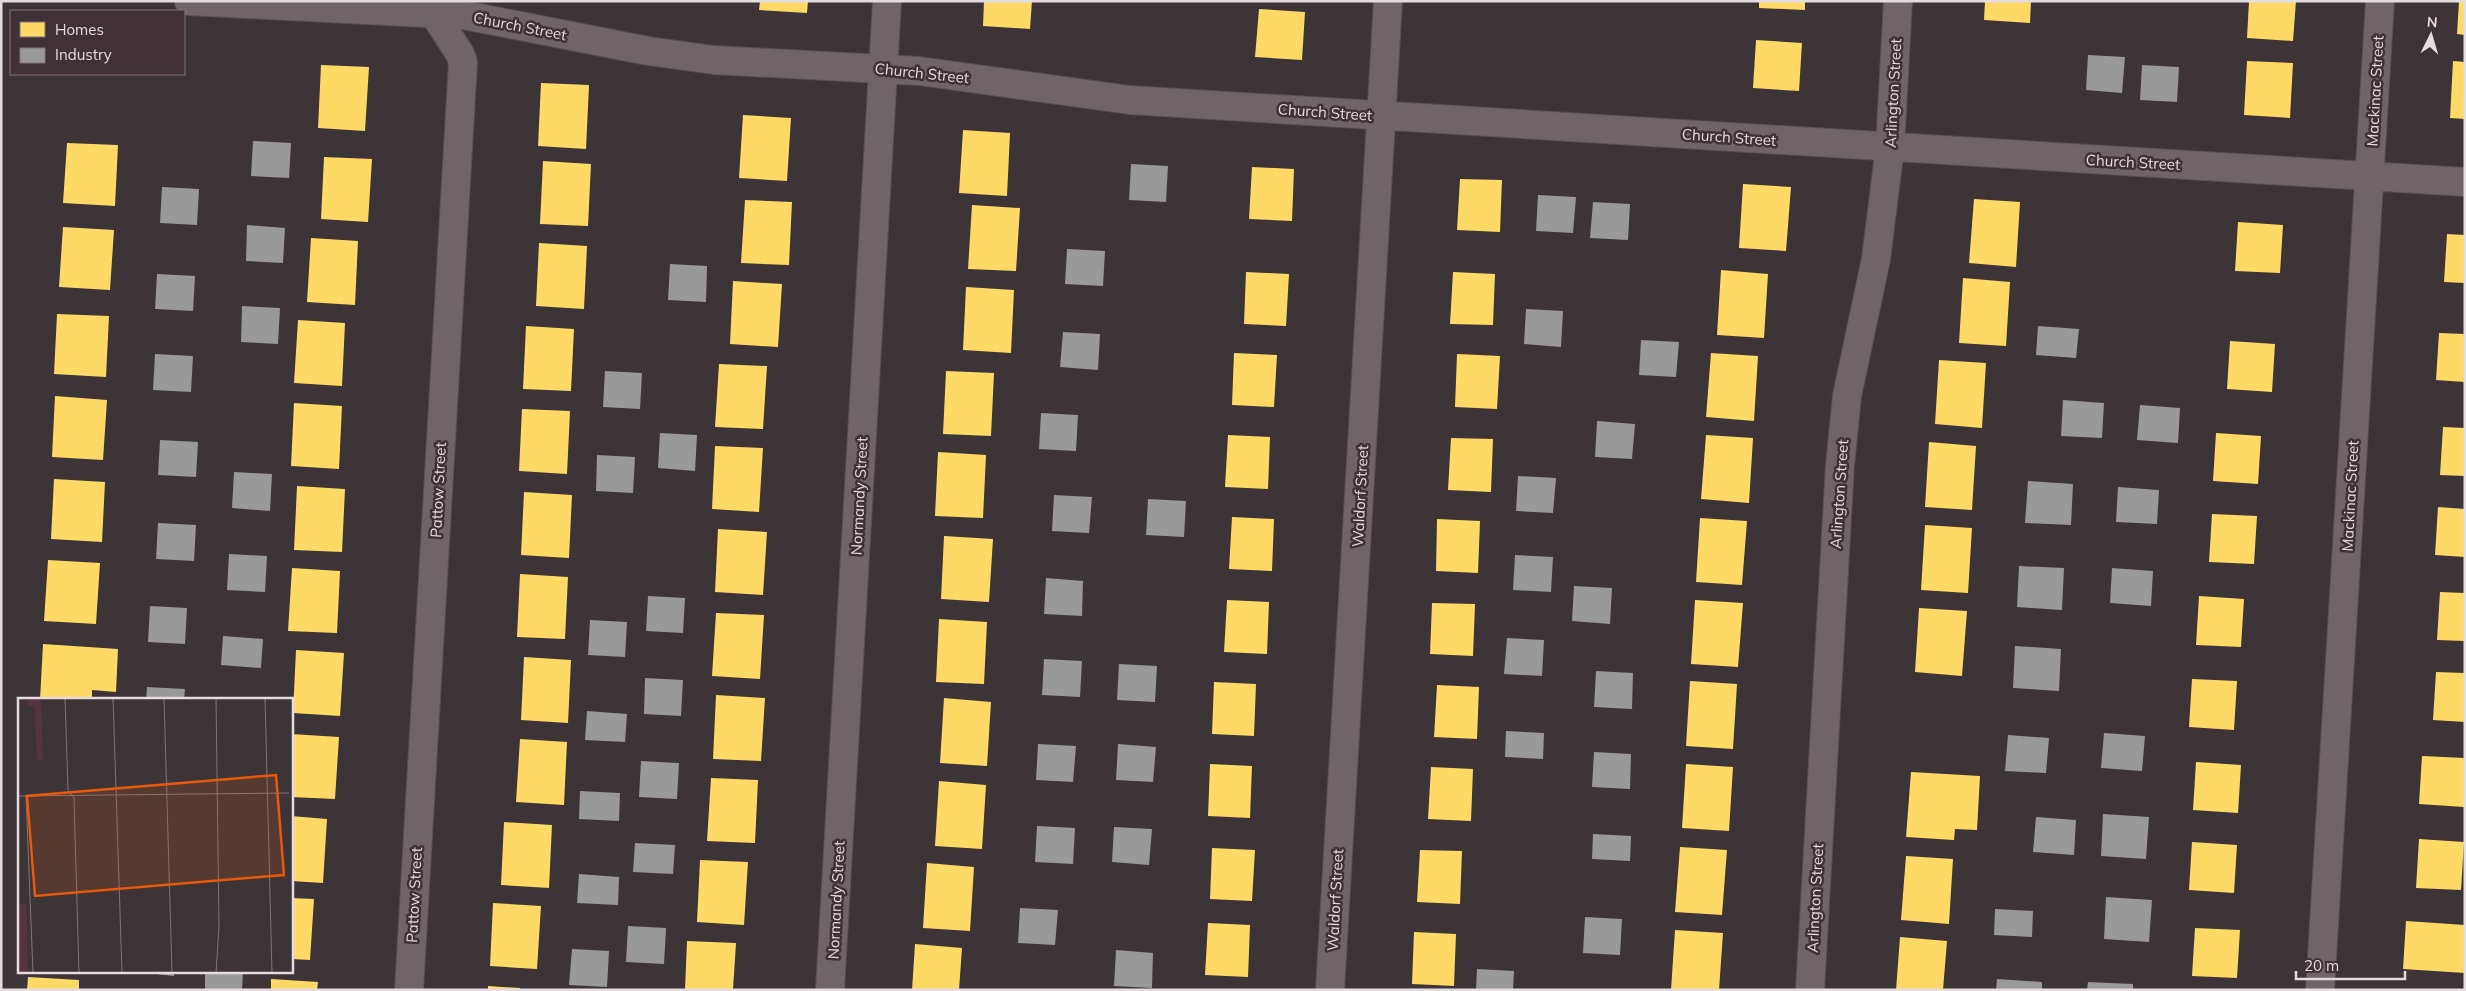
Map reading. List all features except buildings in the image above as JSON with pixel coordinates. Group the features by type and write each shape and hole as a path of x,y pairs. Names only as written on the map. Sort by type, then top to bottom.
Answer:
{"street":[{"name":"Church Street","path":"189,1 431,8 648,51 704,58 919,71 1130,100 2465,182"},
{"name":"Normandy Street","path":"830,990 887,1"},
{"name":"Waldorf Street","path":"1330,990 1388,1"},
{"name":"Arlington Street","path":"1810,990 1839,485 1847,396 1876,258 1890,147 1898,1"},
{"name":"Mackinac Street","path":"2320,990 2380,1"},
{"name":"Pattow Street","path":"409,990 463,62 431,8"}]}
